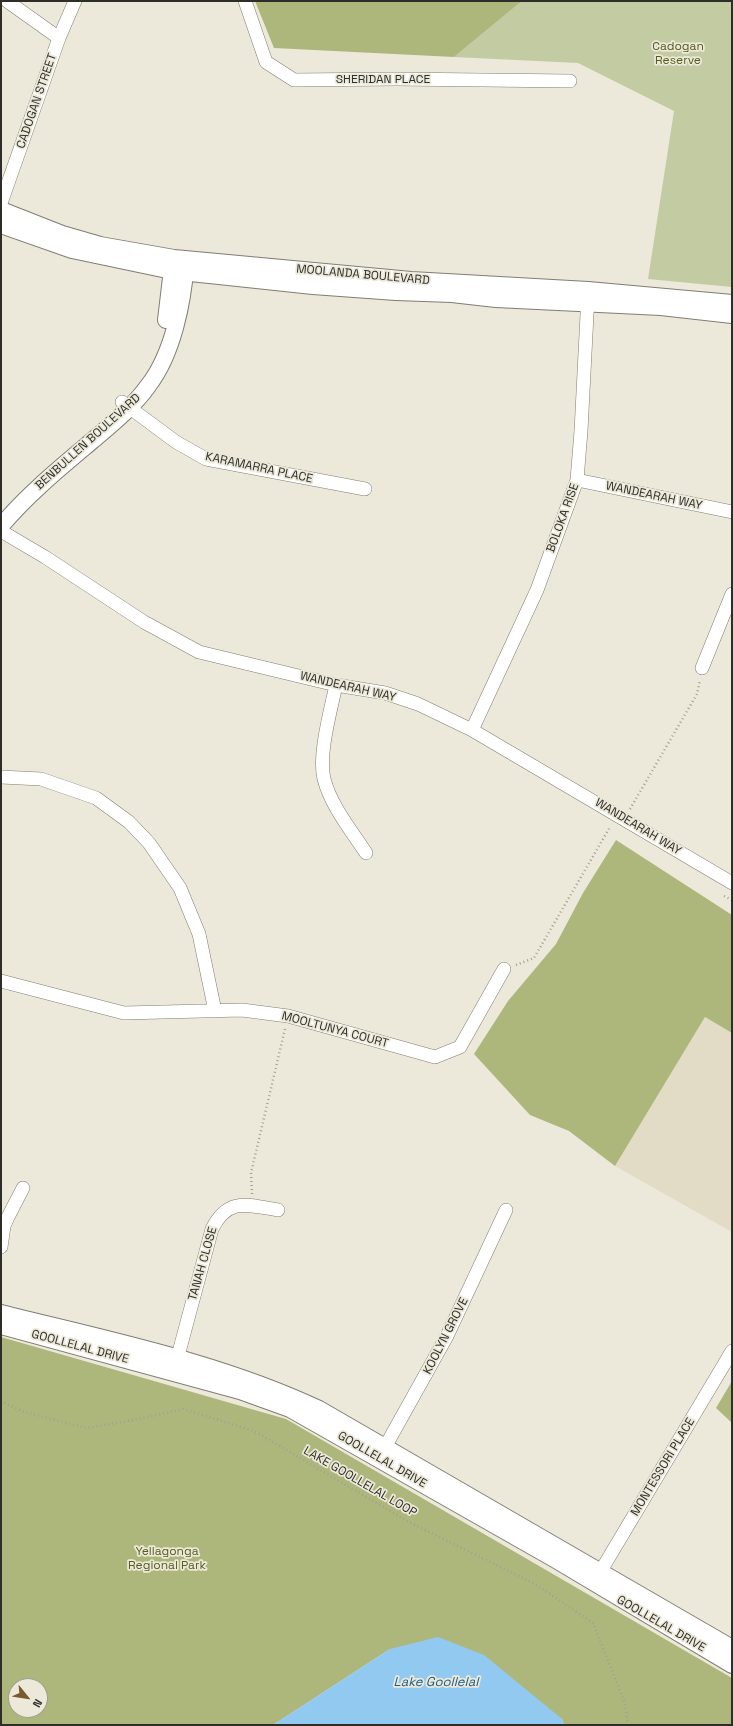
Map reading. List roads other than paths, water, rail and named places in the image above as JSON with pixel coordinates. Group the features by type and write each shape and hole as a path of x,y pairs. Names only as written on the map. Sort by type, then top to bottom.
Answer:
{"street":[{"path":"7,1 59,38"},
{"name":"CADOGAN STREET","path":"1,203 59,38 75,1"},
{"name":"SHERIDAN PLACE","path":"245,1 266,62 294,80 396,79 570,81"},
{"name":"MOOLANDA BOULEVARD","path":"1,210 62,234 179,265"},
{"name":"MOOLANDA BOULEVARD","path":"1,225 72,250 321,286 732,303"},
{"name":"BENBULLEN BOULEVARD","path":"1,526 20,504 148,386 164,360 175,323 179,265"},
{"name":"MOOLANDA BOULEVARD","path":"588,297 661,308 732,315"},
{"name":"BOLOKA RISE","path":"472,730 537,590 577,480 588,297"},
{"name":"BENBULLEN BOULEVARD","path":"1,511 51,463 126,405"},
{"name":"KARAMARRA PLACE","path":"126,405 176,442 206,459 365,489"},
{"name":"WANDEARAH WAY","path":"577,480 732,512"},
{"name":"WANDEARAH WAY","path":"1,531 45,557 144,622 199,652 336,685 385,693 418,704 472,730 621,816 732,883"},
{"path":"702,668 732,594"},
{"path":"336,685 324,753 324,778 334,803 366,853"},
{"path":"1,777 41,778 96,798 129,822 149,843 180,888 199,934 215,1011"},
{"name":"MOOLTUNYA COURT","path":"1,981 124,1013 242,1010 288,1016 435,1057 460,1047 504,969"},
{"path":"1,1247 4,1226 23,1188"},
{"name":"TANAH CLOSE","path":"176,1366 212,1229 218,1217 227,1208 237,1206 253,1206 278,1210"},
{"name":"KOOLYN GROVE","path":"382,1453 447,1336 506,1210"},
{"name":"GOOLLELAL DRIVE","path":"1,1313 176,1366"},
{"name":"GOOLLELAL DRIVE","path":"1,1326 176,1366 252,1381 319,1409 382,1453 596,1578 732,1665"},
{"name":"MONTESSORI PLACE","path":"596,1578 732,1351"},
{"name":"GOOLLELAL DRIVE","path":"596,1578 732,1648"}],"water":[{"name":"Lake Goollelal","path":"438,1637 484,1655 562,1719 564,1725 273,1725 390,1649"}],"park label":[{"name":"Cadogan Reserve","path":"678,54"},
{"name":"Yellagonga Regional Park","path":"167,1559"}]}
